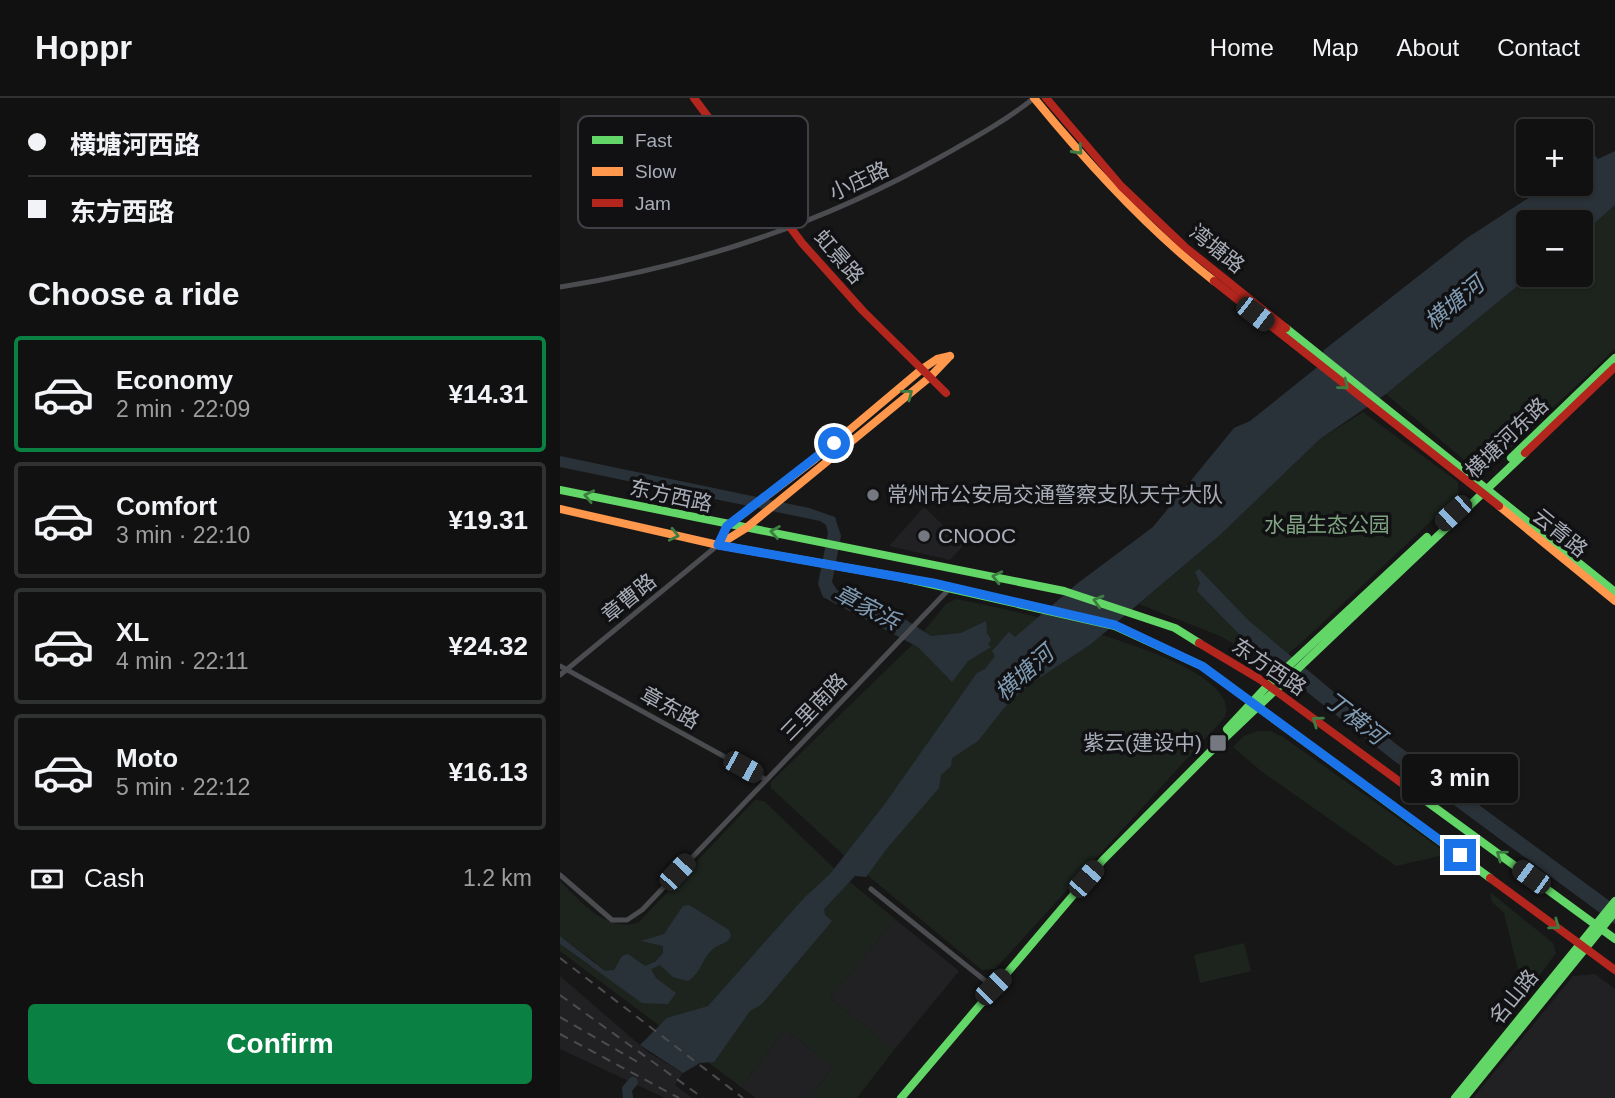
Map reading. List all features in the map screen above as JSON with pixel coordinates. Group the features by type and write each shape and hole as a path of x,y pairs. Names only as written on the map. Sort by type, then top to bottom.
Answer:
{"main road":[{"name":"虹景路","path":"694,98 707,116"},
{"path":"1034,98 1077,150 1179,254 1311,359 1380,408"},
{"name":"湾塘路","path":"1046,98 1121,186 1185,247 1319,353 1380,408 1483,489"},
{"name":"虹景路","path":"791,228 863,310 947,393"},
{"path":"950,356 930,377 746,528 718,545 727,526 815,459 922,369 937,359 950,356"},
{"name":"横塘河东路","path":"1483,489 1615,358"},
{"name":"横塘河东路","path":"1271,688 1615,367"},
{"name":"云青路","path":"1483,489 1615,592"},
{"name":"云青路","path":"1483,489 1615,601"},
{"name":"东方西路","path":"560,490 727,526 845,545 1064,591 1132,611 1175,628 1271,688 1601,923 1615,939"},
{"name":"东方西路","path":"560,509 718,545 951,587 1115,625 1202,666 1615,970"},
{"path":"901,1098 993,987 1000,973 1100,857 1271,688"},
{"path":"1601,923 1615,901"},
{"path":"1601,923 1615,912"},
{"name":"名山路","path":"1464,1098 1601,923"},
{"name":"名山路","path":"1455,1098 1583,946"}],"street":[{"name":"小庄路","path":"808,221 890,186 965,143 1034,98"},
{"name":"小庄路","path":"560,287 677,264 791,228"},
{"name":"章曹路","path":"560,675 718,545"},
{"name":"三里南路","path":"560,874 611,920 627,920 642,910 951,587"},
{"name":"章东路","path":"560,666 765,779"},
{"path":"872,889 993,987"}],"shaded area":[{"path":"924,507 964,545 950,560 889,546"},
{"path":"895,919 959,971 894,1050 830,998"},
{"path":"1595,974 1615,989 1615,1098 1473,1098 1573,976"},
{"path":"560,976 648,1052 683,1073 675,1085 692,1098 665,1098 560,1049"},
{"path":"785,1029 833,1067 809,1098 756,1098 741,1087"}],"green space":[{"path":"1615,205 1615,349 1487,470 1476,470 1386,394 1516,287 1593,287 1593,224"},
{"name":"水晶生态公园","path":"1363,412 1458,482 1459,495 1303,641 1283,658 1265,661 1220,636 1139,604 1219,536 1320,439"},
{"path":"956,599 1065,624 1161,656 1198,675 1222,695 1225,717 995,969 982,970 849,860 771,788 771,782 915,642 946,604"},
{"path":"1258,731 1270,731 1283,737 1448,854 1396,866 1261,771 1233,747 1244,736"},
{"path":"755,800 764,801 838,872 895,919 830,998 894,1050 857,1098 809,1098 833,1067 785,1029 741,1087 560,951 560,944 591,967 596,963 560,936 560,881 586,906 606,920 628,925 639,922"},
{"path":"1490,892 1553,943 1556,953 1530,988 1521,982 1504,913 1492,902"},
{"path":"1244,943 1251,971 1200,983 1194,955"}],"water":[{"path":"1615,151 1615,205 1593,224 1593,210 1516,210 1516,287 1386,394 1320,439 1219,536 1091,644 1027,686 1004,708 978,741 952,758 951,766 941,775 939,788 866,877 855,876 824,909 825,915 832,921 762,1004 750,1011 714,1062 700,1063 683,1073 640,1045 667,1018 708,1006 804,898 830,874 884,805 977,673 985,669 995,656 992,651 1009,632 1015,637 1078,583 1153,527 1234,428 1250,421 1320,365 1324,350 1467,238 1532,196 1593,196 1593,153 1598,159"},
{"name":"章家浜","path":"560,456 809,508 835,517 841,536 832,582 837,590 892,611 931,636 961,633 986,621 991,640 988,644 991,647 968,661 952,682 918,647 823,597 818,584 828,533 826,525 820,521 560,467"},
{"name":"丁横河","path":"1199,569 1248,620 1396,744 1615,905 1615,924 1393,760 1307,692 1237,632 1197,591 1200,583 1195,572"},
{"path":"689,905 729,930 731,936 709,953 696,974 688,981 673,977 660,965 651,969 656,978 676,993 668,1004 642,1003 560,944 560,936 605,971 614,970 622,956 628,954 645,966 655,962 663,953 663,946 641,941 664,934 683,906"}],"waterway":[{"name":"横塘河","path":"628,1098 627,1089 633,1082"}],"railway":[{"path":"560,958 743,1098"},
{"path":"560,995 703,1098"},
{"path":"560,1017 641,1064"},
{"path":"560,1034 679,1098"}],"traffic: fast":[{"path":"1286,328 1615,592"},
{"path":"1511,458 1615,358"},
{"path":"901,1098 1103,860 1207,755 1525,453"},
{"path":"560,490 1064,591 1175,628 1199,643"},
{"path":"1227,729 1268,685 1427,537"},
{"path":"899,577 1115,626 1202,666 1490,878"},
{"path":"1426,801 1615,939"},
{"path":"1455,1098 1615,901"},
{"path":"1464,1098 1615,912"}],"traffic: slow":[{"path":"1034,98 1119,195 1165,240 1214,281"},
{"path":"720,544 746,528 930,377 950,356"},
{"path":"718,545 727,526 815,459 922,369 937,359 950,356"},
{"path":"1499,506 1615,601"},
{"path":"560,509 718,545 899,577"}],"traffic: jam":[{"path":"694,98 707,116"},
{"path":"1046,98 1121,186 1185,247 1286,328"},
{"path":"791,228 863,311 946,393"},
{"path":"1214,281 1499,506"},
{"path":"1525,453 1615,367"},
{"path":"1199,643 1261,680 1426,801"},
{"path":"1490,878 1615,970"}],"place":[{"name":"常州市公安局交通警察支队天宁大队","path":"873,495"},
{"name":"CNOOC","path":"924,536"},
{"name":"紫云(建设中)","path":"1218,743"}],"route":[{"path":"834,443 727,526 718,545 933,583 1115,625 1202,666 1460,855"}]}
